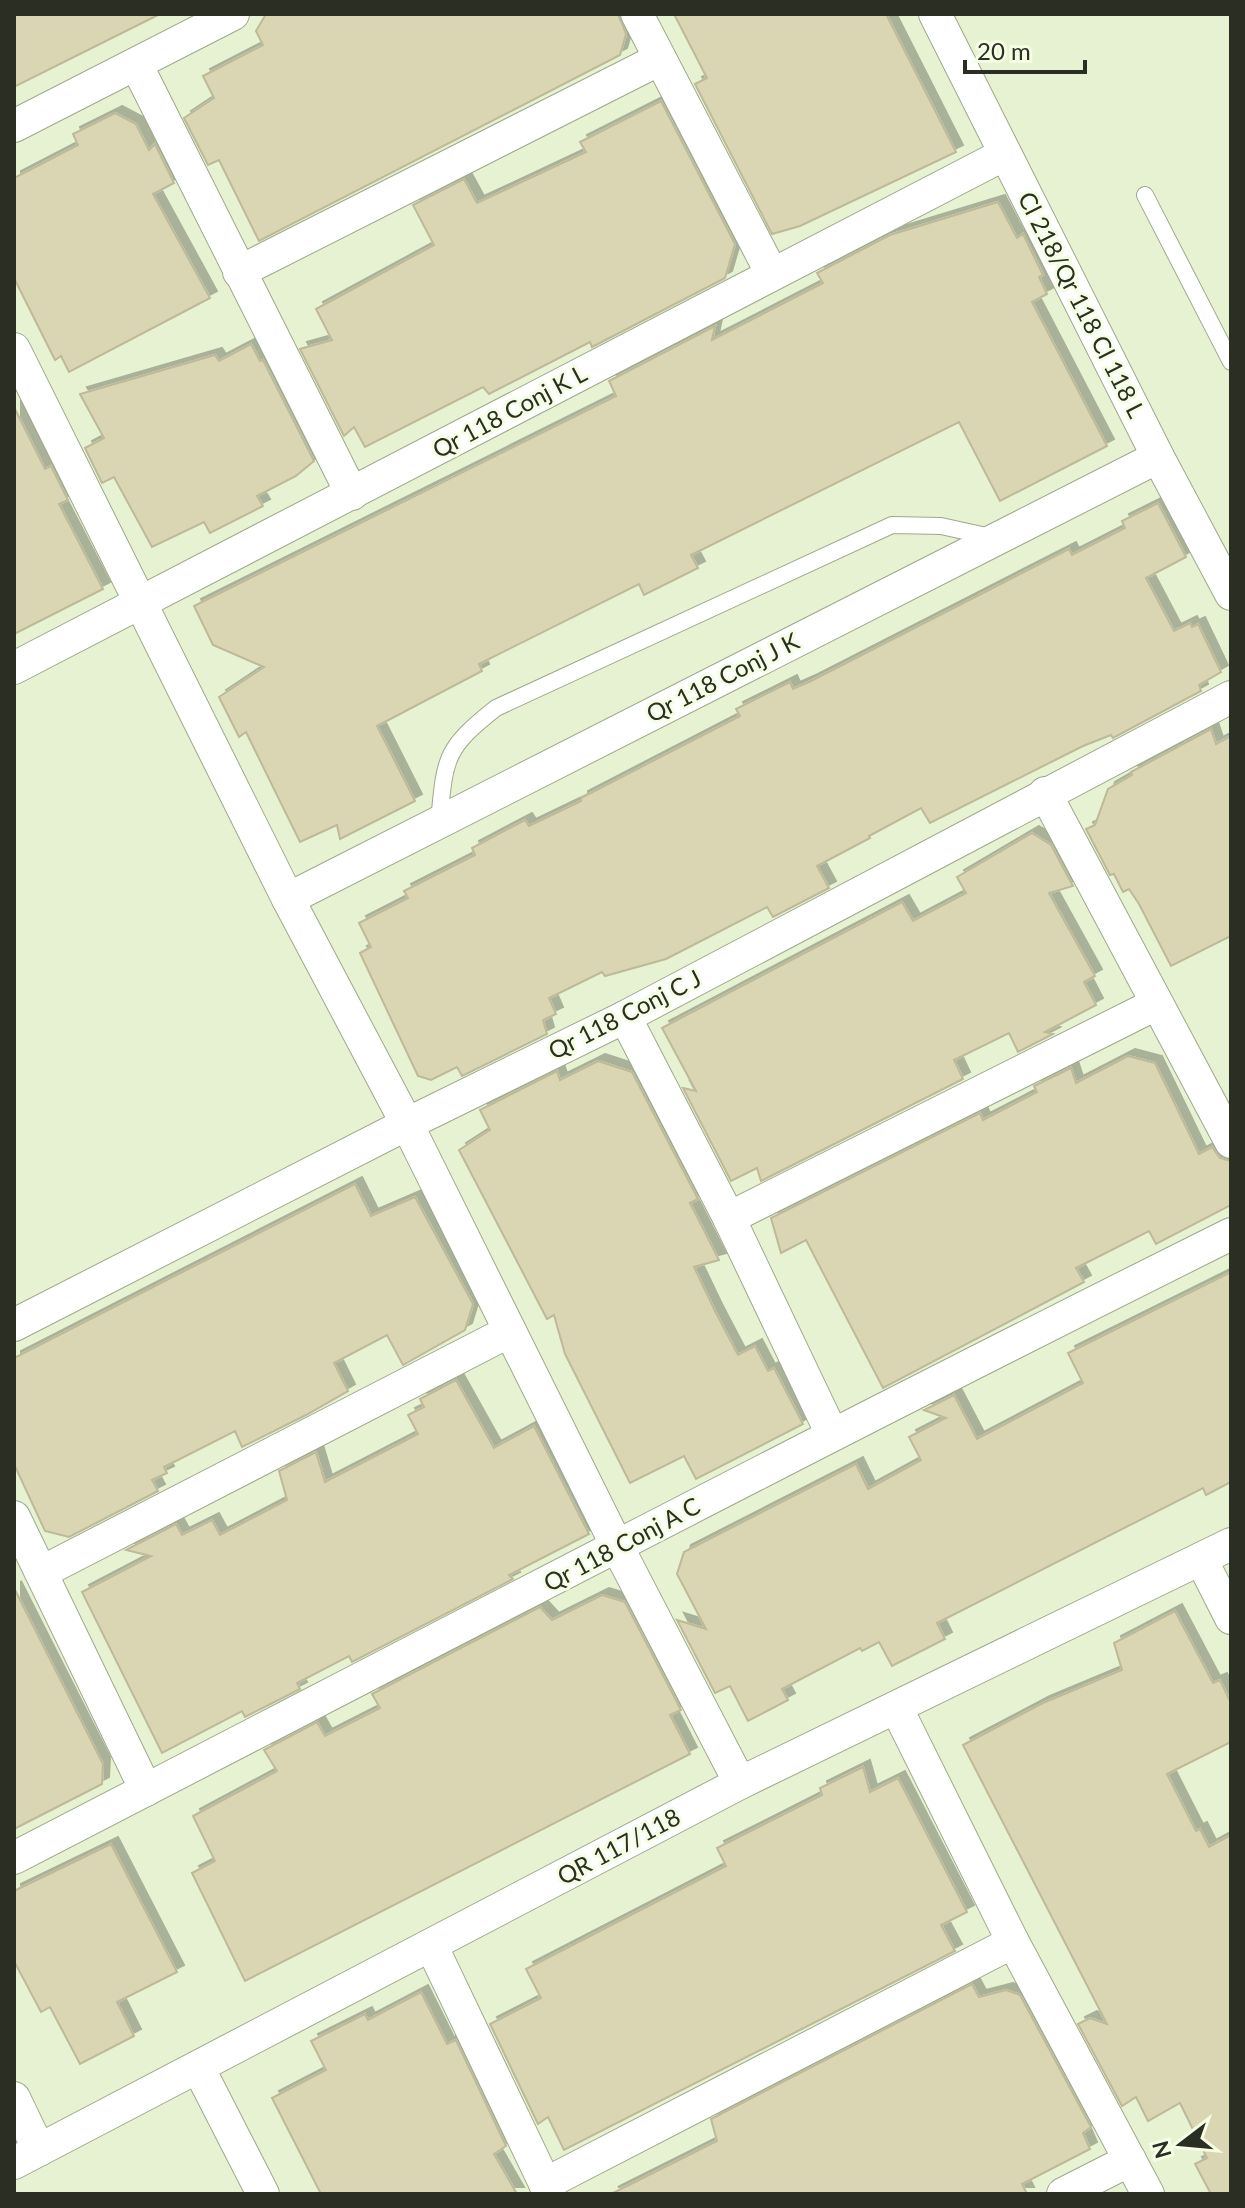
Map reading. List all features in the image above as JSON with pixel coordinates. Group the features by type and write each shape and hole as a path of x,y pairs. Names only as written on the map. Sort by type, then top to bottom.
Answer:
{"street":[{"path":"14,126 233,14"},
{"path":"637,14 772,274"},
{"name":"Cl 218/Qr 118 Cl 118 L","path":"935,14 1158,457 1231,594"},
{"path":"239,272 660,59"},
{"path":"136,64 352,494"},
{"name":"Qr 118 Conj K L","path":"14,668 1005,154"},
{"path":"14,349 22,384 407,1124 618,1548 740,1783"},
{"name":"Qr 118 Conj J K","path":"288,899 1158,457"},
{"name":"Qr 118 Conj C J","path":"14,1325 407,1124 625,1017 1231,697"},
{"path":"1045,793 1231,1142"},
{"path":"729,1218 1156,1004"},
{"path":"625,1017 729,1218 831,1432"},
{"name":"Qr 118 Conj A C","path":"14,1858 618,1548 831,1432 1231,1234"},
{"path":"42,1572 510,1331"},
{"path":"14,1517 146,1790"},
{"name":"QR 117/118","path":"26,2156 432,1947 740,1783 1231,1544"},
{"path":"1201,1559 1231,1618"},
{"path":"897,1709 1013,1942 1148,2194"},
{"path":"432,1947 547,2189 1013,1942"},
{"path":"198,2067 263,2194"},
{"path":"14,2098 26,2156"},
{"path":"1063,2194 1130,2160"}],"lane":[{"path":"1145,195 1231,362"},
{"path":"439,822 445,765 464,733 496,708 892,525 941,526 997,539"}],"building":[{"path":"14,14 160,14 14,87"},
{"path":"266,14 618,14 626,34 620,55 259,241 219,160 208,165 184,118 214,98 203,76 263,45 256,31"},
{"path":"674,14 886,14 956,152 800,226 772,234 695,84 707,78"},
{"path":"661,101 735,244 725,278 592,347 590,342 489,394 483,387 365,447 354,427 344,436 300,349 332,340 316,309 434,245 413,205 464,179 477,203 586,152 580,142"},
{"path":"115,113 136,124 149,150 155,144 174,183 153,194 210,298 69,372 61,356 55,360 14,278 14,178 78,145 73,134"},
{"path":"998,202 1017,238 1023,234 1043,275 1039,277 1047,294 1032,302 1107,446 1000,501 959,422 691,555 698,568 644,595 639,584 479,664 482,671 377,726 415,801 340,839 337,825 300,842 246,732 239,737 219,697 264,667 213,645 194,606 616,396 609,381 715,326 712,340 823,283 817,273 890,235"},
{"path":"251,344 260,361 263,360 314,461 296,476 257,496 263,506 210,533 204,522 152,547 114,477 102,483 85,448 104,438 80,394 215,355 219,361"},
{"path":"14,407 45,469 51,466 68,500 59,504 103,589 14,634"},
{"path":"1158,503 1186,557 1146,578 1174,631 1190,623 1192,627 1198,624 1221,672 1199,685 1201,691 1113,738 1111,735 1083,746 930,823 921,808 817,866 829,888 773,917 767,907 666,959 605,976 602,972 549,998 556,1014 543,1020 547,1034 462,1076 457,1067 431,1080 418,1076 360,953 371,947 359,923 408,898 404,891 475,855 472,848 525,820 529,826 581,801 581,798 740,716 736,709 790,682 793,689 811,681 1069,549 1072,555 1125,528 1122,521"},
{"path":"1211,729 1216,744 1231,736 1231,936 1171,966 1139,904 1129,889 1123,892 1114,874 1110,875 1086,829 1095,825 1108,789 1132,775 1131,772"},
{"path":"1032,833 1051,845 1073,886 1049,893 1095,976 1084,982 1096,1005 1045,1032 1053,1034 1018,1052 1009,1033 954,1060 963,1079 761,1181 757,1168 731,1181 683,1088 696,1091 662,1028 902,902 913,921 966,893 957,877"},
{"path":"1128,1056 1155,1063 1199,1154 1212,1147 1220,1158 1231,1161 1231,1205 1156,1244 1149,1231 1076,1268 1084,1282 883,1388 806,1240 781,1253 771,1218 980,1113 983,1120 1037,1092 1034,1086 1071,1068 1076,1083"},
{"path":"598,1061 632,1072 698,1199 690,1203 719,1260 694,1267 715,1311 738,1355 755,1346 768,1371 774,1368 803,1424 696,1479 684,1456 630,1483 565,1354 554,1315 547,1319 459,1150 490,1130 480,1110 557,1071 560,1080"},
{"path":"355,1184 371,1216 415,1197 473,1304 465,1330 403,1365 387,1335 334,1363 348,1391 242,1447 235,1431 164,1467 167,1473 152,1480 158,1491 69,1537 45,1531 14,1464 14,1358"},
{"path":"1231,1272 1231,1482 1206,1495 1203,1488 937,1623 945,1639 892,1666 879,1642 862,1651 860,1648 782,1689 788,1700 748,1721 730,1686 715,1693 677,1620 706,1629 677,1574 684,1552 856,1464 868,1489 921,1460 909,1437 946,1418 924,1410 954,1395 977,1439 1083,1383 1068,1353"},
{"path":"456,1380 494,1448 534,1426 589,1534 509,1575 513,1579 352,1662 349,1656 297,1683 300,1689 245,1717 242,1711 162,1753 82,1592 151,1556 126,1550 176,1524 182,1535 212,1520 220,1535 287,1500 279,1471 316,1452 325,1482 418,1434 408,1415 424,1407 420,1399"},
{"path":"14,1588 103,1764 102,1784 14,1829"},
{"path":"602,1595 625,1602 681,1710 670,1715 690,1754 245,1981 192,1873 215,1861 193,1816 277,1771 264,1750 317,1722 325,1736 380,1708 372,1694 540,1607 552,1620"},
{"path":"1175,1611 1213,1683 1220,1680 1231,1703 1231,1742 1167,1774 1196,1831 1200,1829 1209,1847 1231,1835 1231,2194 1211,2194 1195,2164 1207,2158 1180,2103 1148,2121 1136,2097 1122,2106 1078,2024 1090,2018 1107,2024 963,1745 1043,1703 1122,1670 1114,1643"},
{"path":"863,1767 870,1792 898,1778 967,1912 941,1925 955,1951 564,2150 548,2117 538,2124 490,2024 541,1998 526,1969 726,1866 717,1848 822,1795 820,1788"},
{"path":"111,1844 177,1972 117,2002 134,2036 80,2064 50,2007 41,2012 14,1961 14,1891"},
{"path":"972,1984 979,1997 1006,1990 1020,1995 1091,2127 1083,2133 1090,2149 1022,2184 1027,2194 611,2194 717,2141 711,2119"},
{"path":"421,1992 447,2044 456,2040 506,2146 494,2154 517,2194 321,2194 272,2098 326,2070 311,2041 365,2014 368,2020"}]}
